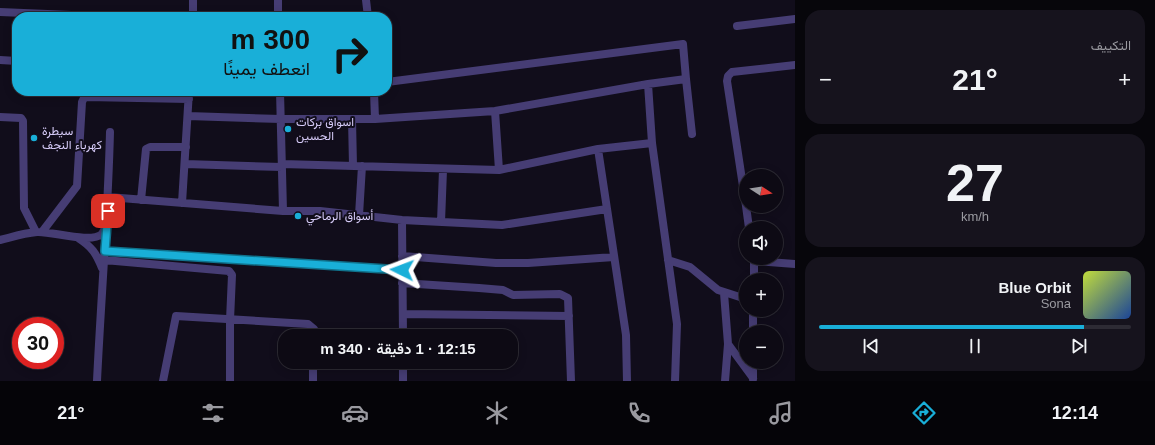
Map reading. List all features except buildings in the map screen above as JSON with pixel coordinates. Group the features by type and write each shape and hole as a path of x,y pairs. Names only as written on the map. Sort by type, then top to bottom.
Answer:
{"street":[{"path":"193,0 193,12"},
{"path":"278,0 278,12"},
{"path":"366,0 367,12"},
{"path":"0,12 12,13"},
{"path":"737,26 795,19"},
{"path":"392,81 683,44 692,134"},
{"path":"0,60 12,61"},
{"path":"741,169 728,76 732,72 795,65"},
{"path":"188,116 281,119 375,119 495,111 648,84 686,79"},
{"path":"648,84 652,143 677,324 675,381"},
{"path":"39,232 78,186 82,102 84,98 154,96"},
{"path":"182,203 189,96"},
{"path":"280,96 283,211"},
{"path":"374,96 375,119"},
{"path":"495,111 499,170"},
{"path":"0,117 22,118 24,208 39,232"},
{"path":"352,119 353,166"},
{"path":"97,381 107,224 110,132"},
{"path":"185,164 362,166 443,170 499,170 598,149 652,143"},
{"path":"141,200 146,149 150,147 186,147"},
{"path":"598,149 626,335 627,381"},
{"path":"359,215 362,166"},
{"path":"441,222 443,170"},
{"path":"108,197 283,211 320,211 402,220 502,225 607,209"},
{"path":"402,220 403,329"},
{"path":"0,240 39,232 94,237 102,234 107,224"},
{"path":"76,236 89,244 97,255 103,271"},
{"path":"105,251 402,270"},
{"path":"402,256 496,263 528,263 614,257"},
{"path":"104,260 229,271 232,275 230,381"},
{"path":"668,260 690,267 718,290 739,297"},
{"path":"783,263 795,264"},
{"path":"402,283 503,290 513,295 560,294 568,298 571,381"},
{"path":"724,293 728,344 725,381"},
{"path":"403,314 569,316"},
{"path":"163,381 176,316 308,324 314,329"},
{"path":"728,344 753,380"},
{"path":"313,369 313,381"},
{"path":"403,369 403,381"},
{"path":"753,369 753,380"}],"place":[{"name":"اسواق بركات الحسين","path":"288,129"},
{"name":"سيطرة كهرباء النجف","path":"34,138"},
{"name":"أسواق الرماحي","path":"298,216"}],"route":[{"path":"108,211 105,251 402,270"}]}
